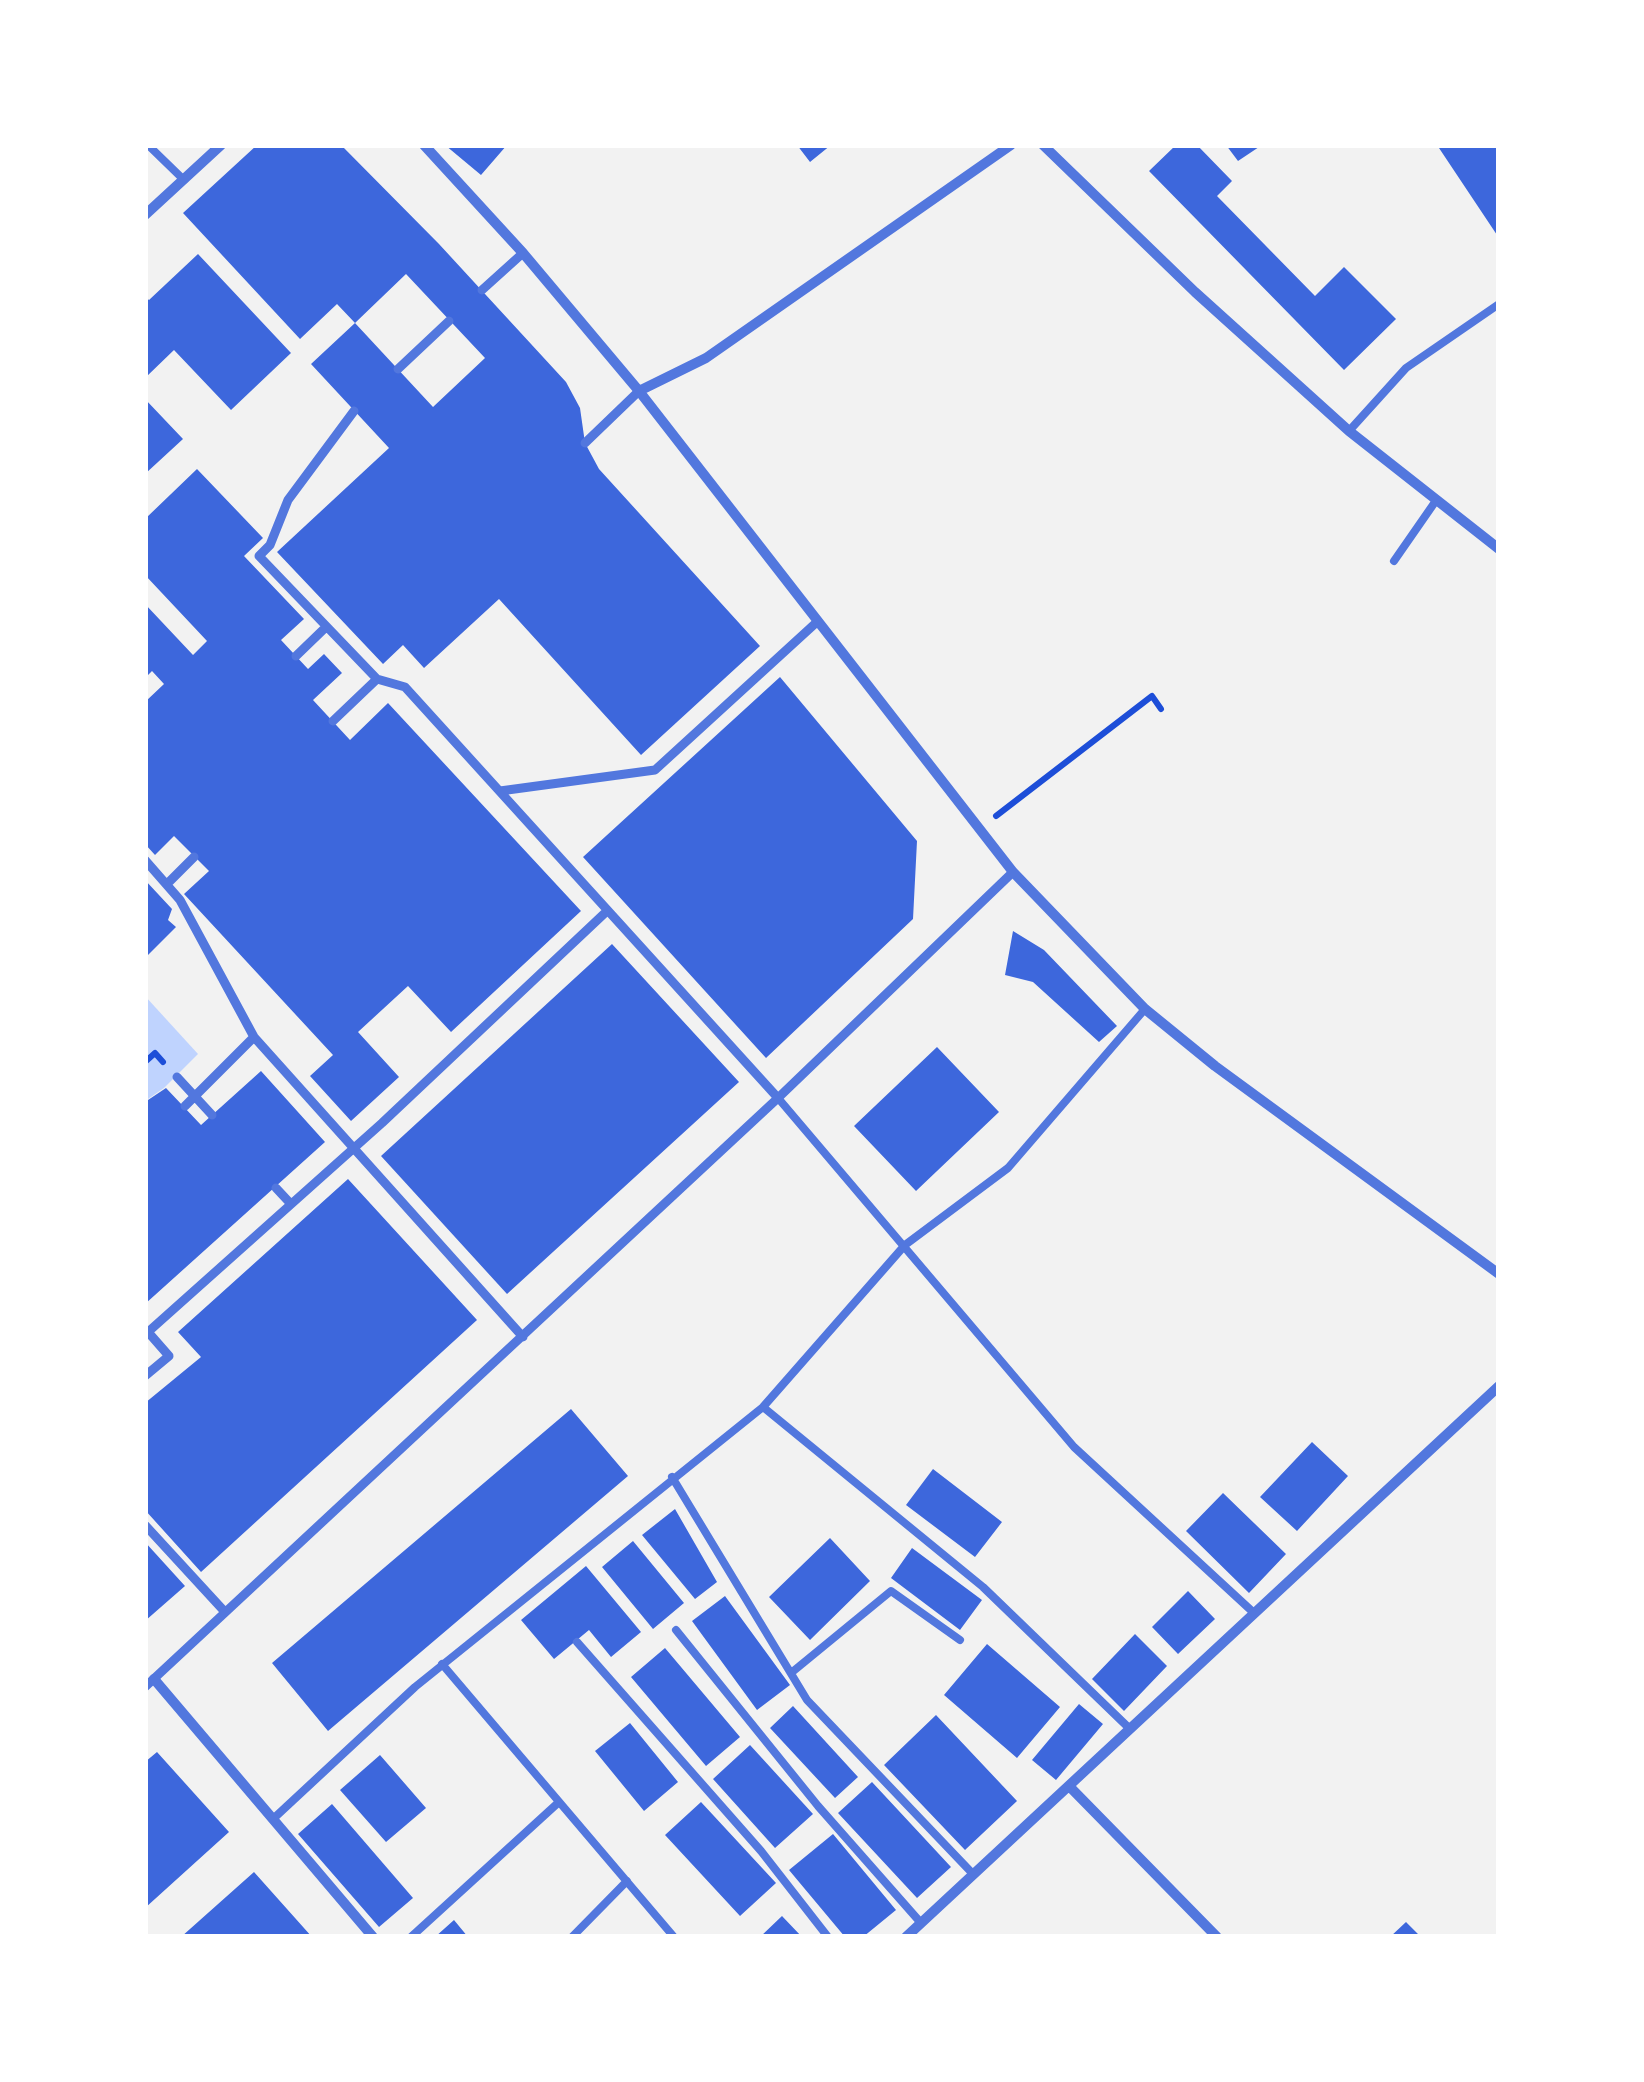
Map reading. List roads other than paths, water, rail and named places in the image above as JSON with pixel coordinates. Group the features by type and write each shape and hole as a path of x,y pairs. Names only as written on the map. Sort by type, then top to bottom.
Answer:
{"street":[{"path":"145,215 221,145"},
{"path":"424,145 523,252 639,391 1012,872 1145,1009 1215,1066 1499,1274"},
{"path":"585,443 639,391 706,358 1011,145"},
{"path":"1042,145 1348,431 1499,549"},
{"path":"482,290 523,252"},
{"path":"398,369 450,321"},
{"path":"354,411 288,500 270,545 258,556 376,679 405,688 778,1098"},
{"path":"500,791 656,770 818,621"},
{"path":"296,656 326,627"},
{"path":"359,660 370,650"},
{"path":"333,721 376,679"},
{"path":"167,884 194,857"},
{"path":"145,860 180,900 254,1037 523,1337"},
{"path":"373,1937 150,1683 778,1098 1012,872"},
{"path":"145,1376 170,1356 147,1330 352,1149 607,911"},
{"path":"185,1106 254,1037"},
{"path":"177,1077 212,1116"},
{"path":"276,1188 290,1204"},
{"path":"906,1937 1499,1386"},
{"path":"145,1525 225,1612"},
{"path":"1069,1786 1216,1937"}],"lane":[{"path":"148,145 184,180"},
{"path":"1348,431 1406,368 1499,304"},
{"path":"1394,562 1435,502"},
{"path":"273,1819 442,1664 762,1407 905,1245 1008,1168 1145,1009"},
{"path":"778,1098 1074,1447 1254,1614"},
{"path":"762,1407 983,1586 1130,1729"},
{"path":"672,1478 807,1700 973,1874"},
{"path":"791,1673 891,1591 960,1640"},
{"path":"676,1630 818,1806 921,1923"},
{"path":"577,1642 760,1851 828,1937"},
{"path":"442,1664 674,1937"},
{"path":"411,1937 559,1802"},
{"path":"572,1937 627,1882"}],"water":[{"path":"145,996 198,1054 145,1101"}]}
